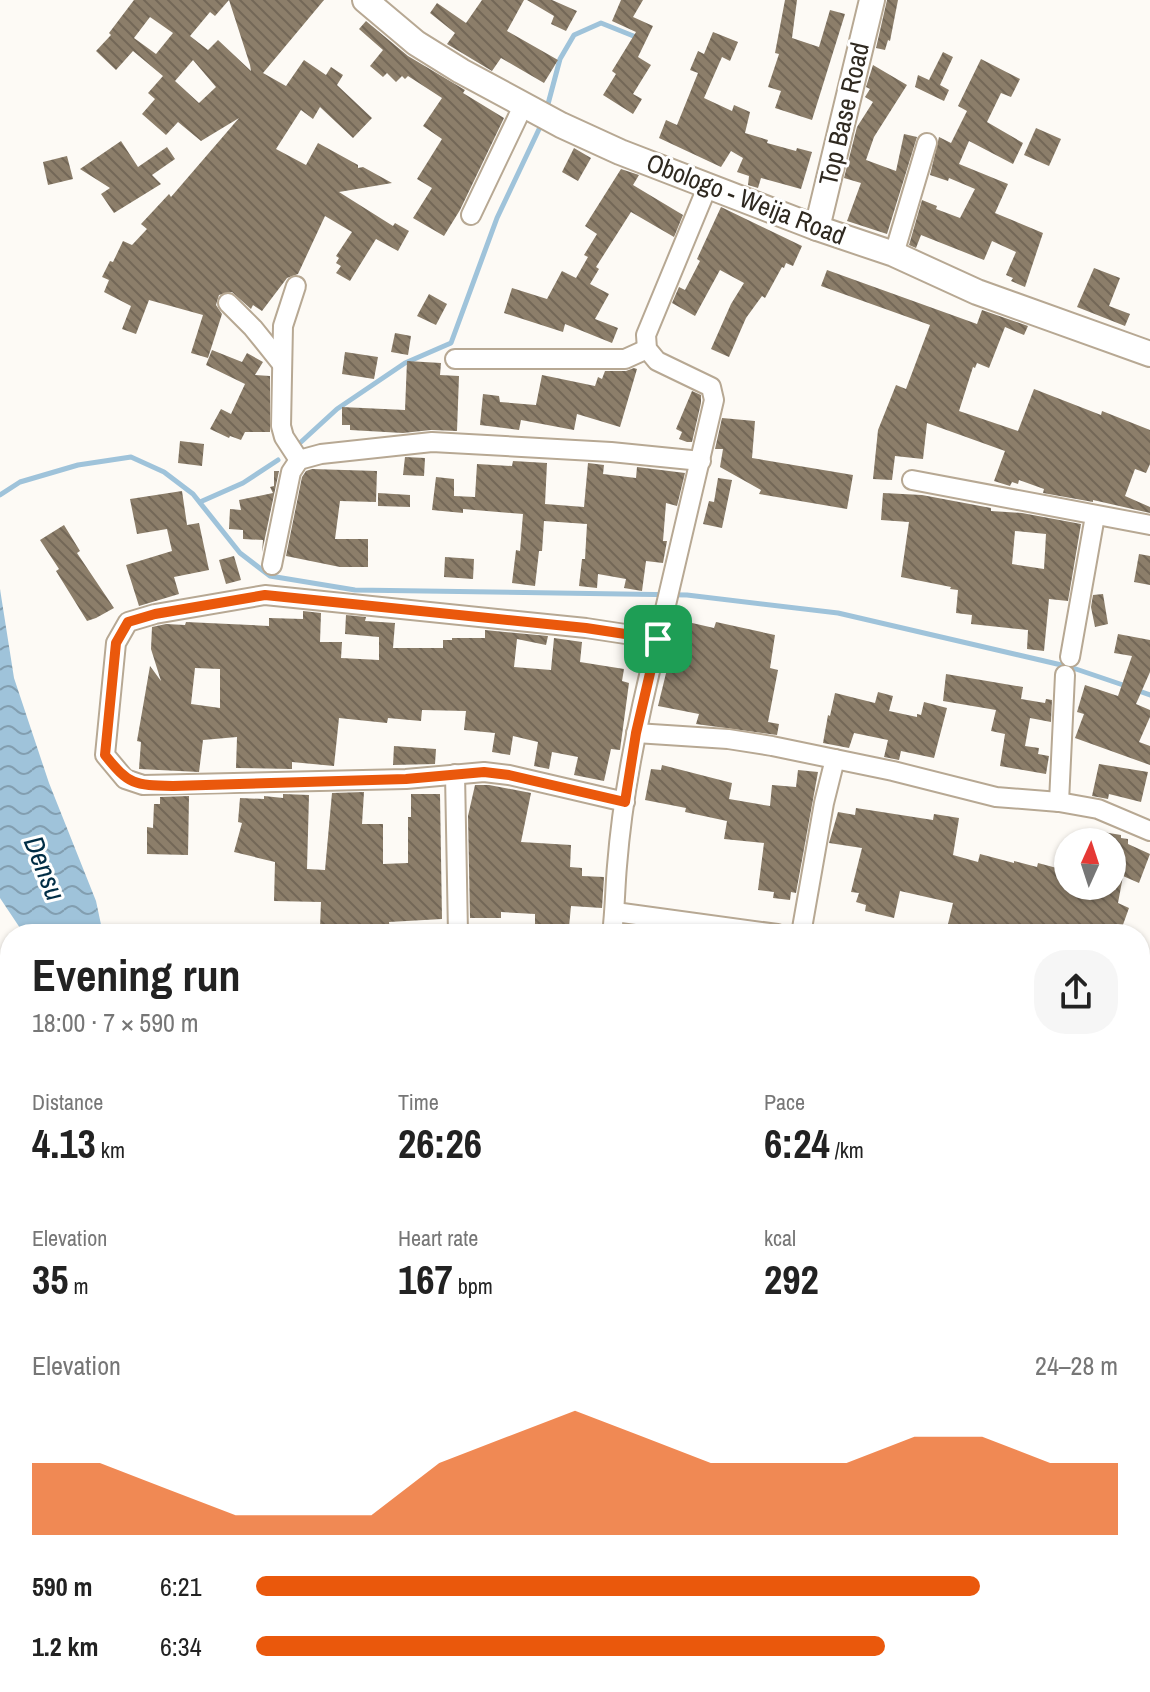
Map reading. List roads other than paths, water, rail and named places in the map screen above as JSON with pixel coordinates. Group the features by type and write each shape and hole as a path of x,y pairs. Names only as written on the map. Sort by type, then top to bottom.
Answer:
{"street":[{"name":"Obologo - Weija Road","path":"365,0 416,43 461,71 620,152 817,228 894,254 977,292 1150,354"},
{"name":"Top Base Road","path":"817,228 872,0"},
{"path":"471,215 524,104"},
{"path":"894,254 927,143"},
{"path":"613,924 617,866 636,733 714,400 711,387 657,361 647,349 646,335 708,185"},
{"path":"296,286 283,326 281,426 284,437 299,460"},
{"path":"228,303 282,364"},
{"path":"455,359 625,359 647,349"},
{"path":"272,565 288,481 299,460 341,451 432,442 611,452 701,461"},
{"path":"912,480 1150,525"},
{"path":"1059,802 1067,666 1095,516"},
{"path":"625,802 484,772 406,779 143,785 125,779 105,755 116,643 128,622 155,614 265,595 586,628 658,639"},
{"path":"636,733 728,739 835,759 996,797 1098,809 1150,831"},
{"path":"803,924 835,759"},
{"path":"455,774 458,924"},
{"path":"615,912 703,924"}],"water":[{"name":"Densu","path":"0,589 14,678 49,783 96,901 101,924 17,924 0,898"}],"waterway":[{"path":"548,104 560,59 574,35 601,23 636,37"},
{"path":"301,442 337,409 405,363 451,343 497,218 541,125"},
{"path":"0,495 20,482 78,465 131,457 164,472 193,494 240,553 270,576 355,590 687,595 838,613 1070,667 1126,686"},
{"path":"200,502 243,483 278,460"},
{"path":"1136,690 1150,695"}]}
